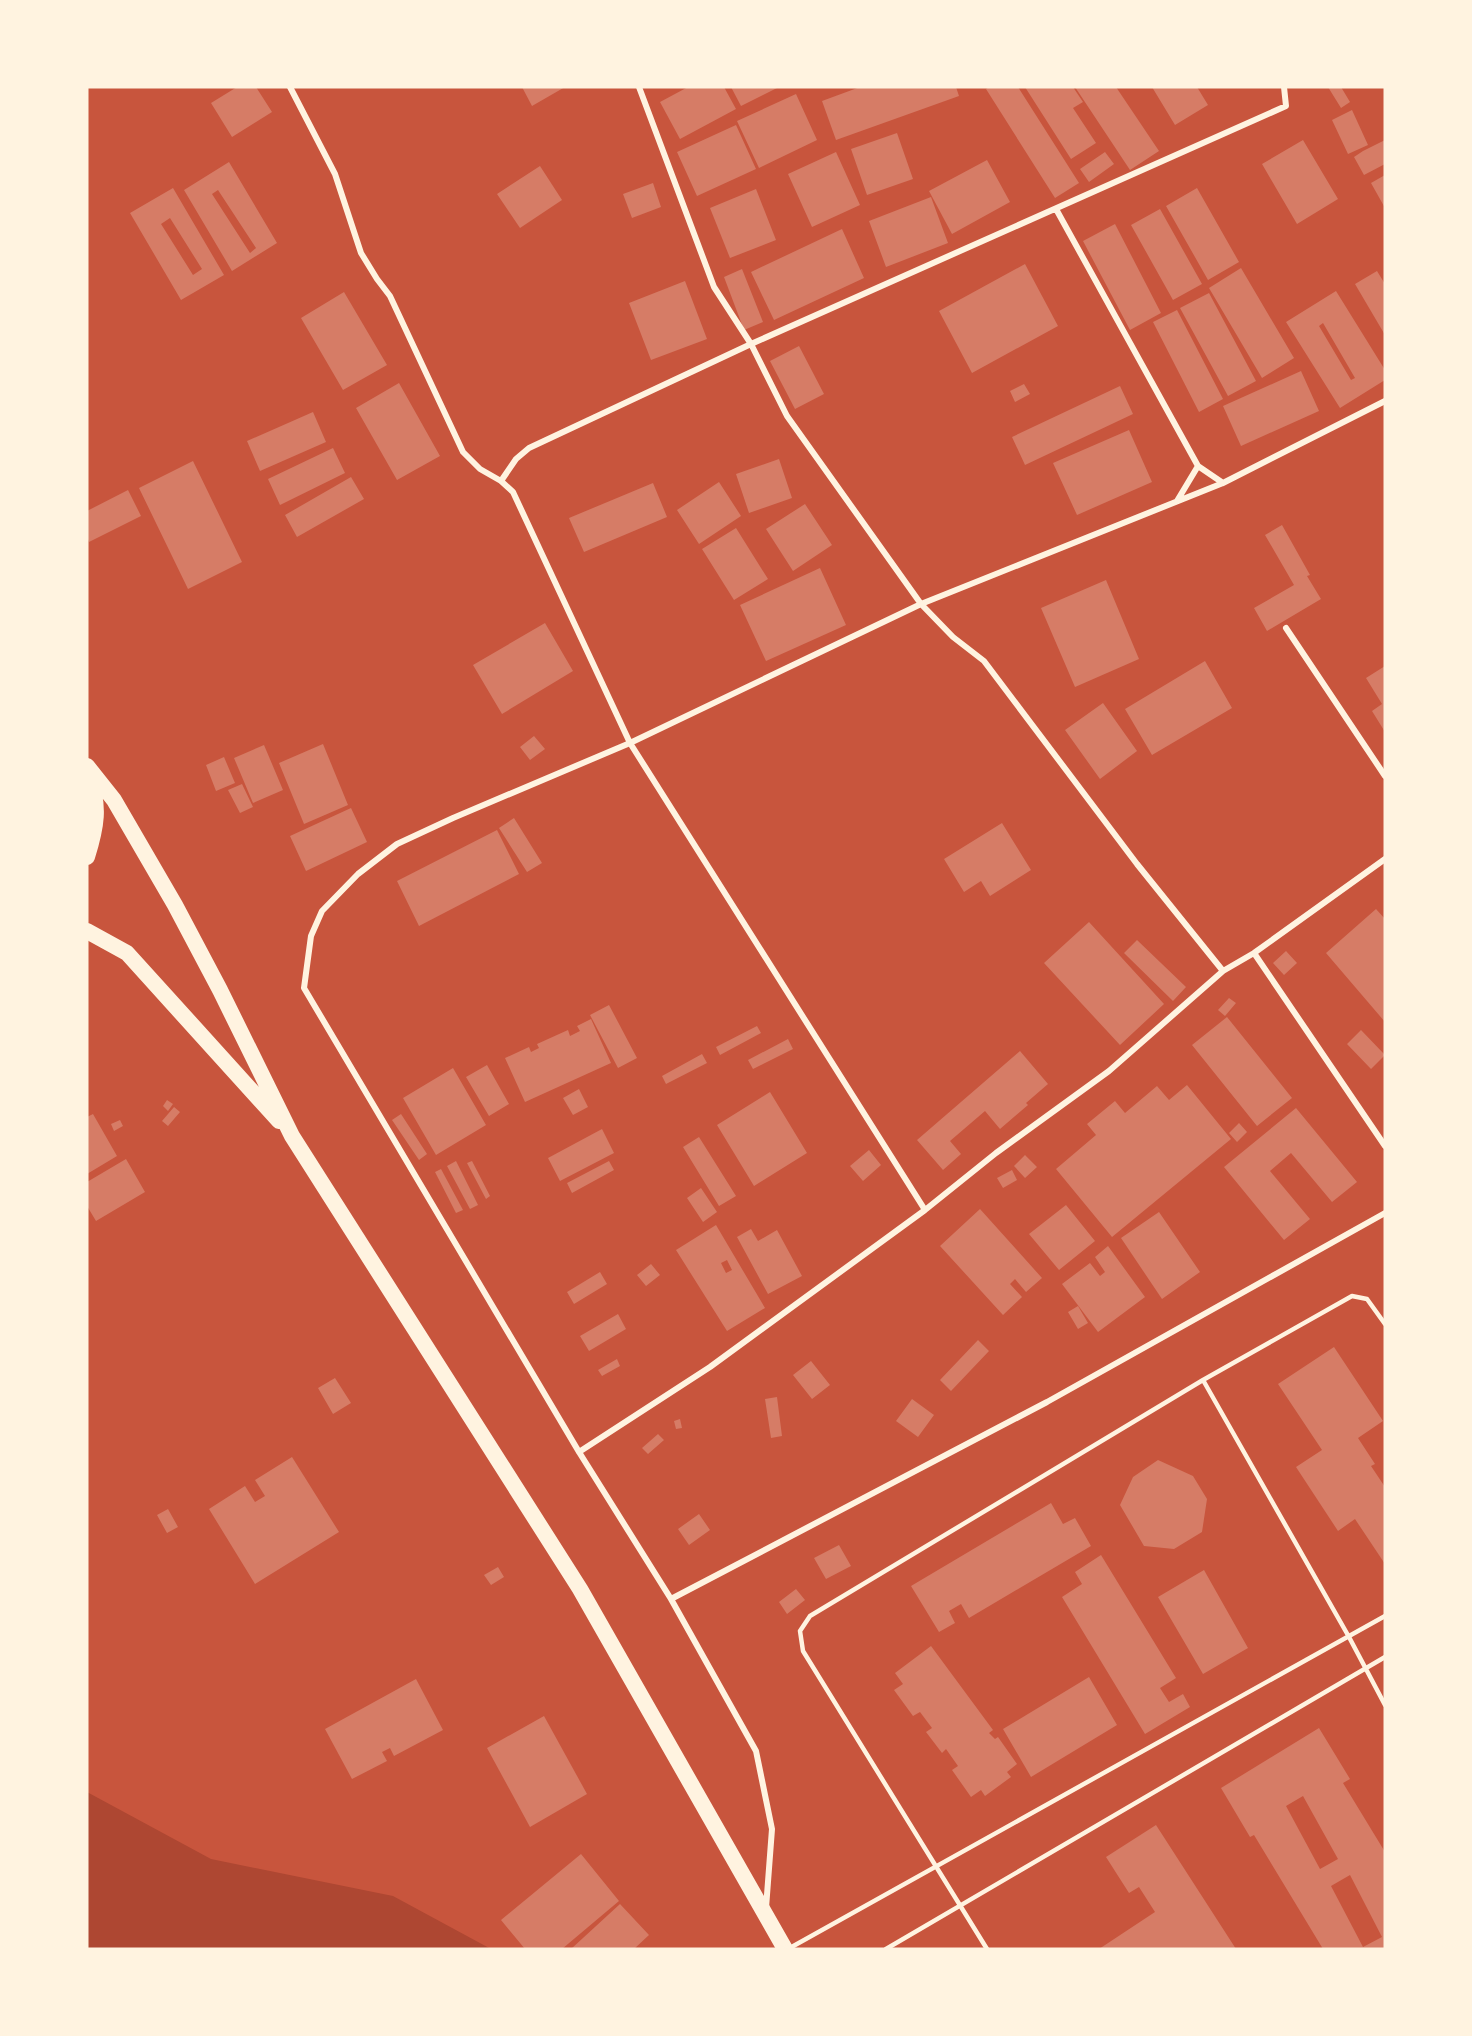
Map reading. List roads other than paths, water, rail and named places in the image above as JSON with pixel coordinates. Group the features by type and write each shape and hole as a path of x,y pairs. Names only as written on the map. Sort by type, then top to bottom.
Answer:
{"highway":[{"path":"87,766 114,800 176,905 292,1136 580,1589 765,1916 786,1949"},
{"path":"87,773 95,791 97,825 87,857"},
{"path":"87,931 127,953 292,1136"}],"street":[{"path":"290,87 335,174 361,253 390,297 464,452 480,469 501,481 513,492 630,743 925,1210"},
{"path":"639,87 714,287 751,344 787,416 921,604 953,637 984,661 1137,864 1223,972"},
{"path":"501,481 516,459 530,448 751,344 1286,106 1284,87"},
{"path":"1056,209 1198,466 1223,483"},
{"path":"765,1916 772,1829 756,1751 671,1599 579,1452 304,988 311,936 322,911 358,874 397,844 630,743 921,604 1223,483 1385,401"},
{"path":"1177,501 1198,466"},
{"path":"1286,628 1385,776"},
{"path":"579,1452 710,1367 925,1210 996,1153 1109,1071 1223,972 1254,953 1385,859"},
{"path":"1254,953 1385,1146"},
{"path":"671,1599 1047,1402 1385,1213"}],"lane":[{"path":"987,1949 803,1651 800,1631 810,1616 1203,1380 1352,1296 1367,1299 1385,1324"},
{"path":"1203,1380 1349,1636 1385,1705"},
{"path":"786,1949 1385,1616"},
{"path":"886,1949 1385,1657"}]}
